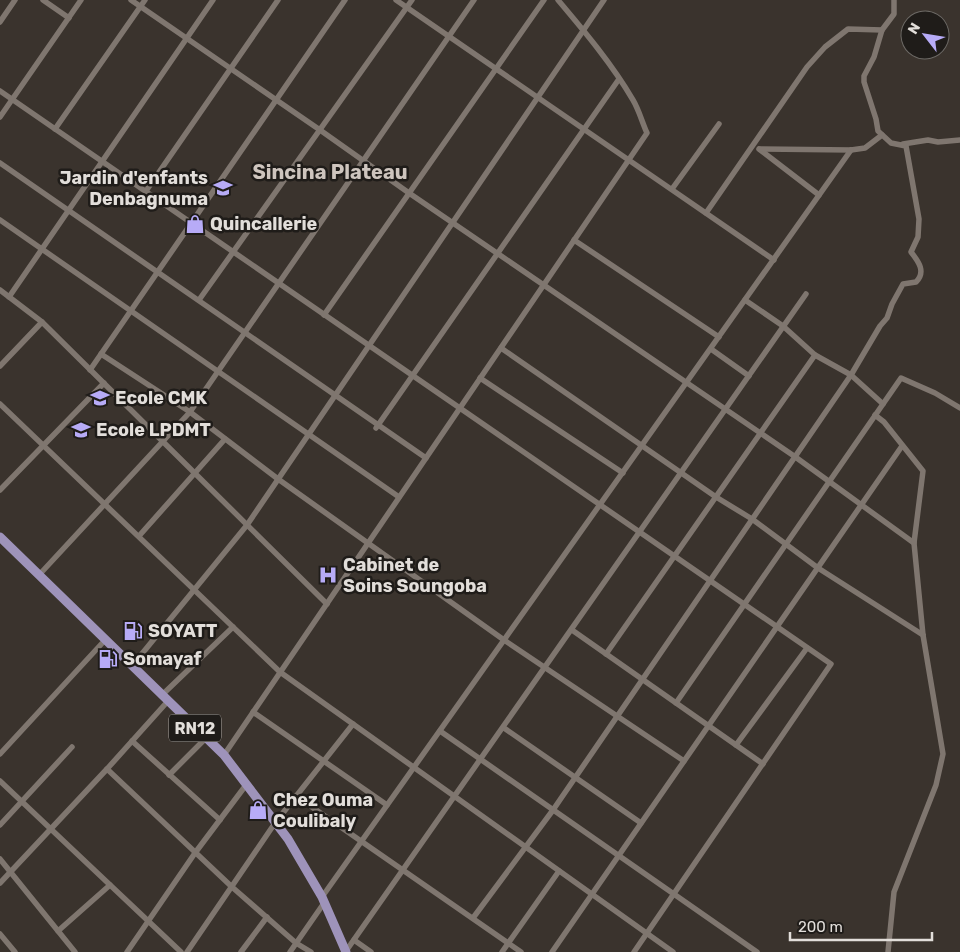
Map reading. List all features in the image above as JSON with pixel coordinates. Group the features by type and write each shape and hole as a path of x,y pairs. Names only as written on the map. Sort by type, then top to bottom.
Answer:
{"main road":[{"name":"RN12","path":"2,542 106,639 224,755 288,839 323,900 346,952"}],"street":[{"path":"0,22 15,0"},
{"path":"43,0 69,18"},
{"path":"0,117 81,0"},
{"path":"131,0 794,456 914,543"},
{"path":"56,129 145,0"},
{"path":"9,297 213,0"},
{"path":"146,191 278,0"},
{"path":"90,370 345,0"},
{"path":"396,0 774,260"},
{"path":"199,300 412,0"},
{"path":"39,575 190,412 474,0"},
{"path":"324,315 544,0"},
{"path":"224,755 647,133 634,102 619,79 558,0"},
{"path":"132,666 247,525 604,0"},
{"path":"894,0 894,14 882,30 874,57 864,76 865,88 876,118 876,126 882,135 898,145 928,140 938,142 960,140"},
{"path":"706,213 807,67 825,47 848,29 882,30"},
{"path":"377,426 619,79"},
{"path":"0,91 831,664 634,952"},
{"path":"672,189 718,124"},
{"path":"760,149 851,150 865,148 882,135"},
{"path":"754,144 819,196"},
{"path":"472,918 553,810 851,375 880,326 887,318 903,284 916,282 921,275 922,271 918,261 911,252 918,237 919,219 906,146 903,144"},
{"path":"290,952 361,842 851,150"},
{"path":"0,163 245,332 377,426 426,458"},
{"path":"0,220 399,498"},
{"path":"574,240 719,337"},
{"path":"0,290 42,322 327,604"},
{"path":"346,952 806,294"},
{"path":"745,300 783,326 815,355 851,375 883,404"},
{"path":"0,366 42,322"},
{"path":"501,348 716,497 752,519 818,568 923,635"},
{"path":"710,349 749,376"},
{"path":"101,354 190,412 278,479 504,640 684,761"},
{"path":"606,654 815,355"},
{"path":"480,378 623,473"},
{"path":"676,703 901,378 935,393 960,408"},
{"path":"0,490 104,383"},
{"path":"0,404 280,672 673,952"},
{"path":"875,415 884,422 923,471 914,543 923,635 942,754 936,785 894,892 888,952"},
{"path":"139,536 225,439"},
{"path":"552,952 778,628 902,446"},
{"path":"0,883 132,741 165,698 233,627"},
{"path":"572,630 763,764"},
{"path":"0,754 106,639"},
{"path":"736,745 807,648"},
{"path":"253,712 387,805"},
{"path":"187,952 275,823 353,724"},
{"path":"504,728 641,823"},
{"path":"440,731 757,952"},
{"path":"169,775 206,738"},
{"path":"132,741 220,820"},
{"path":"0,825 72,747"},
{"path":"107,769 195,853 267,918 296,943 310,952"},
{"path":"0,781 181,952"},
{"path":"127,952 195,853 246,784"},
{"path":"296,796 521,952"},
{"path":"0,859 74,952"},
{"path":"502,952 559,871"},
{"path":"58,931 110,885"},
{"path":"241,952 267,918"},
{"path":"0,934 15,952"},
{"path":"354,940 371,952"}],"place":[{"name":"Jardin d'enfants Denbagnuma","path":"223,188"},
{"name":"Quincallerie","path":"195,224"},
{"name":"Ecole CMK","path":"100,398"},
{"name":"Ecole LPDMT","path":"81,430"},
{"name":"Cabinet de Soins Soungoba","path":"328,575"},
{"name":"SOYATT","path":"133,631"},
{"name":"Somayaf","path":"108,659"},
{"name":"Chez Ouma Coulibaly","path":"258,810"}],"district":[{"name":"Sincina Plateau","path":"330,172"}]}
